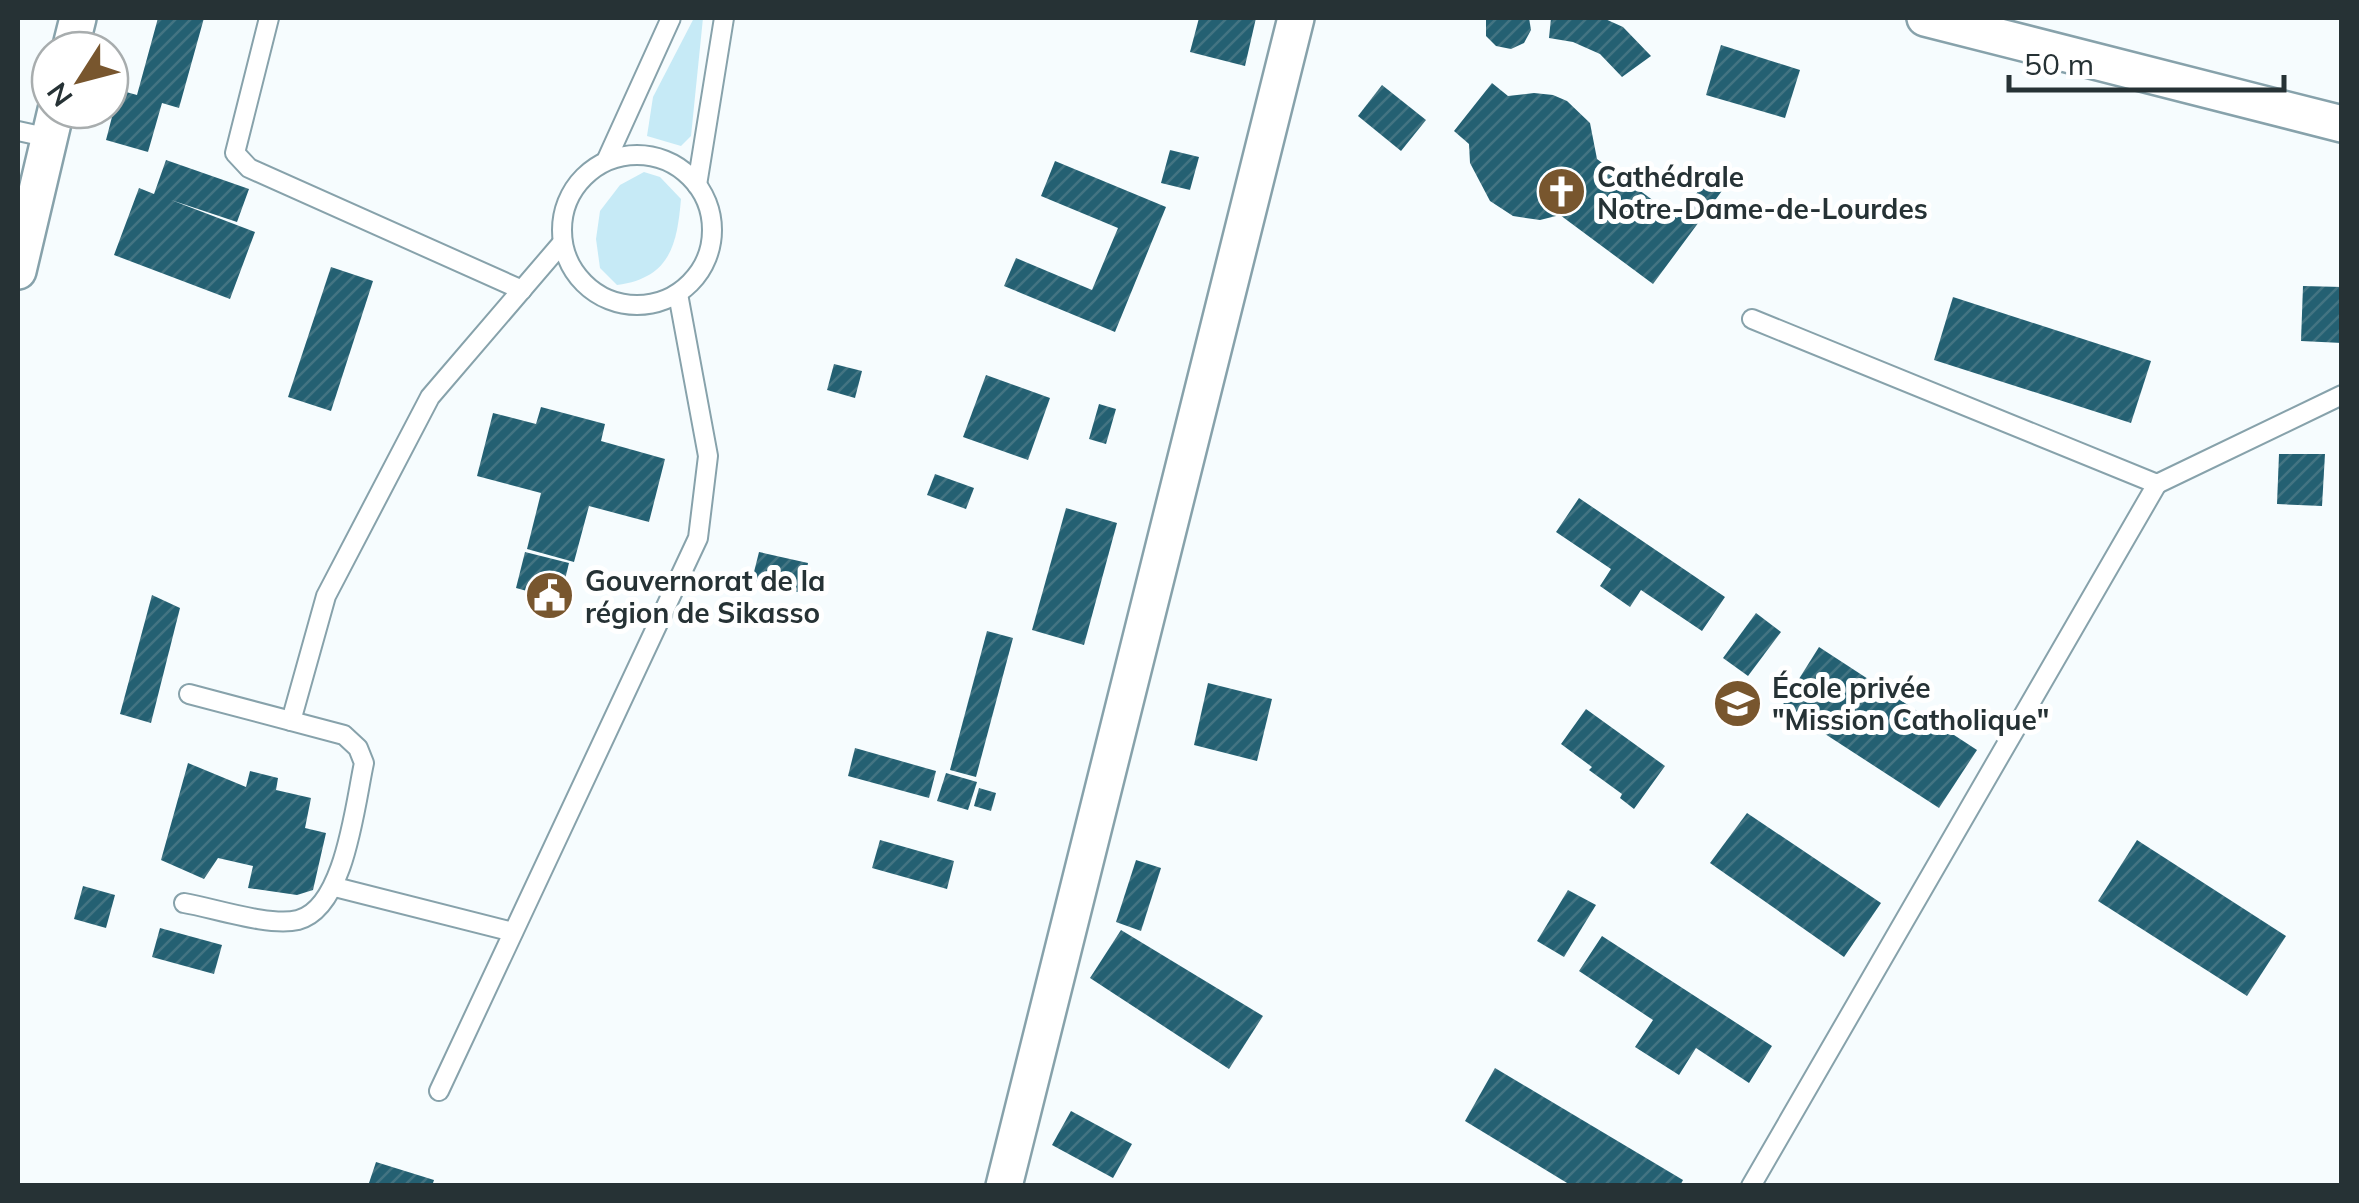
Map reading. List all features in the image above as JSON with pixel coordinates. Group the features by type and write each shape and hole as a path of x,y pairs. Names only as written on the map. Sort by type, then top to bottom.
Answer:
{"street":[{"path":"1004,1186 1296,18"},
{"path":"1925,18 2342,124"},
{"path":"18,271 40,130"}],"lane":[{"path":"270,18 234,153 248,168 522,290"},
{"path":"608,159 671,18"},
{"path":"698,185 724,18"},
{"path":"631,155 656,157 679,168 698,185 709,207 713,231 708,256 697,278 678,294 656,304 630,306 607,300 586,286 571,266 562,242 570,194 586,174 608,159 631,155"},
{"path":"291,721 326,596 430,398 562,242"},
{"path":"439,1090 698,538 708,456 678,294"},
{"path":"1752,319 2157,484"},
{"path":"1751,1186 2157,484 2342,396"},
{"path":"184,902 276,921 300,920 319,907 336,887 364,763 358,748 344,736 188,694"},
{"path":"336,887 513,932"}],"shaded area":[{"path":"694,18 703,18 691,136 681,146 647,136 653,97"},
{"path":"644,172 660,177 681,199 677,231 659,267 635,281 617,285 600,268 596,239 600,211 620,185"}],"building":[{"path":"158,18 204,18 179,108 162,103 148,152 106,140 109,130 130,130 130,93 137,95"},
{"path":"1199,18 1256,18 1245,66 1190,52"},
{"path":"1486,18 1529,18 1531,30 1524,43 1511,49 1496,46 1486,36"},
{"path":"1551,18 1603,18 1623,27 1651,56 1622,77 1600,54 1573,42 1549,38"},
{"path":"1721,45 1800,70 1785,118 1706,95"},
{"name":"Cathédrale Notre-Dame-de-Lourdes","path":"1492,83 1508,96 1534,93 1567,101 1590,123 1597,159 1677,218 1715,170 1730,180 1653,284 1560,215 1540,220 1513,216 1490,201 1470,163 1469,144 1454,131"},
{"path":"1382,85 1426,120 1401,151 1358,116"},
{"path":"1170,150 1199,157 1190,190 1161,183"},
{"path":"166,160 249,189 237,222 171,200 255,232 230,299 114,255 139,188 154,194"},
{"path":"1055,161 1166,207 1115,332 1004,286 1016,258 1092,290 1118,228 1041,196"},
{"path":"331,267 373,281 331,411 288,397"},
{"path":"2303,286 2342,287 2342,343 2301,341"},
{"path":"1953,297 2151,361 2131,423 1934,360"},
{"path":"834,364 862,371 855,398 827,390"},
{"path":"986,375 1050,398 1028,460 963,437"},
{"path":"1099,404 1116,409 1106,444 1089,439"},
{"path":"541,407 605,424 601,441 665,459 649,522 589,506 574,562 527,549 541,493 477,476 493,413 536,424"},
{"path":"2279,454 2325,454 2322,506 2277,504"},
{"path":"935,474 974,488 966,509 927,495"},
{"path":"1579,498 1725,597 1702,631 1641,590 1630,607 1600,586 1611,569 1556,532"},
{"path":"1066,508 1117,523 1084,645 1032,630"},
{"path":"525,552 569,563 560,600 516,588"},
{"path":"759,552 808,563 802,593 752,580"},
{"path":"152,595 180,608 151,723 120,714"},
{"path":"1756,613 1781,632 1748,676 1723,658"},
{"path":"987,631 1013,638 976,777 950,770"},
{"path":"1819,647 1977,750 1939,808 1782,706"},
{"path":"1208,683 1272,699 1257,761 1194,745"},
{"path":"1586,709 1665,766 1634,809 1620,798 1622,794 1589,770 1592,767 1561,744"},
{"path":"855,748 936,771 929,798 848,776"},
{"path":"188,763 246,787 250,771 278,778 276,790 311,798 305,828 326,833 313,890 297,895 248,888 253,866 218,858 204,879 161,860"},
{"path":"946,773 977,782 968,810 937,801"},
{"path":"979,788 996,793 991,811 974,806"},
{"path":"1747,813 1881,903 1844,957 1710,863"},
{"path":"880,840 954,861 947,889 872,868"},
{"path":"2137,840 2286,936 2247,996 2098,901"},
{"path":"1136,860 1161,868 1141,931 1116,922"},
{"path":"83,886 115,895 106,928 74,919"},
{"path":"1568,890 1596,905 1564,957 1537,941"},
{"path":"160,928 222,945 214,974 152,957"},
{"path":"1121,930 1263,1016 1229,1069 1090,978"},
{"path":"1602,936 1772,1046 1749,1083 1696,1048 1679,1075 1635,1047 1653,1020 1579,971"},
{"path":"1495,1068 1683,1180 1680,1186 1572,1186 1465,1121"},
{"path":"1071,1111 1132,1144 1113,1178 1052,1145"},
{"path":"376,1162 434,1180 432,1186 368,1186"}],"place":[{"name":"Cathédrale Notre-Dame-de-Lourdes","path":"1562,192"},
{"name":"Gouvernorat de la région de Sikasso","path":"550,596"},
{"name":"École privée \"Mission Catholique\"","path":"1737,703"}]}
